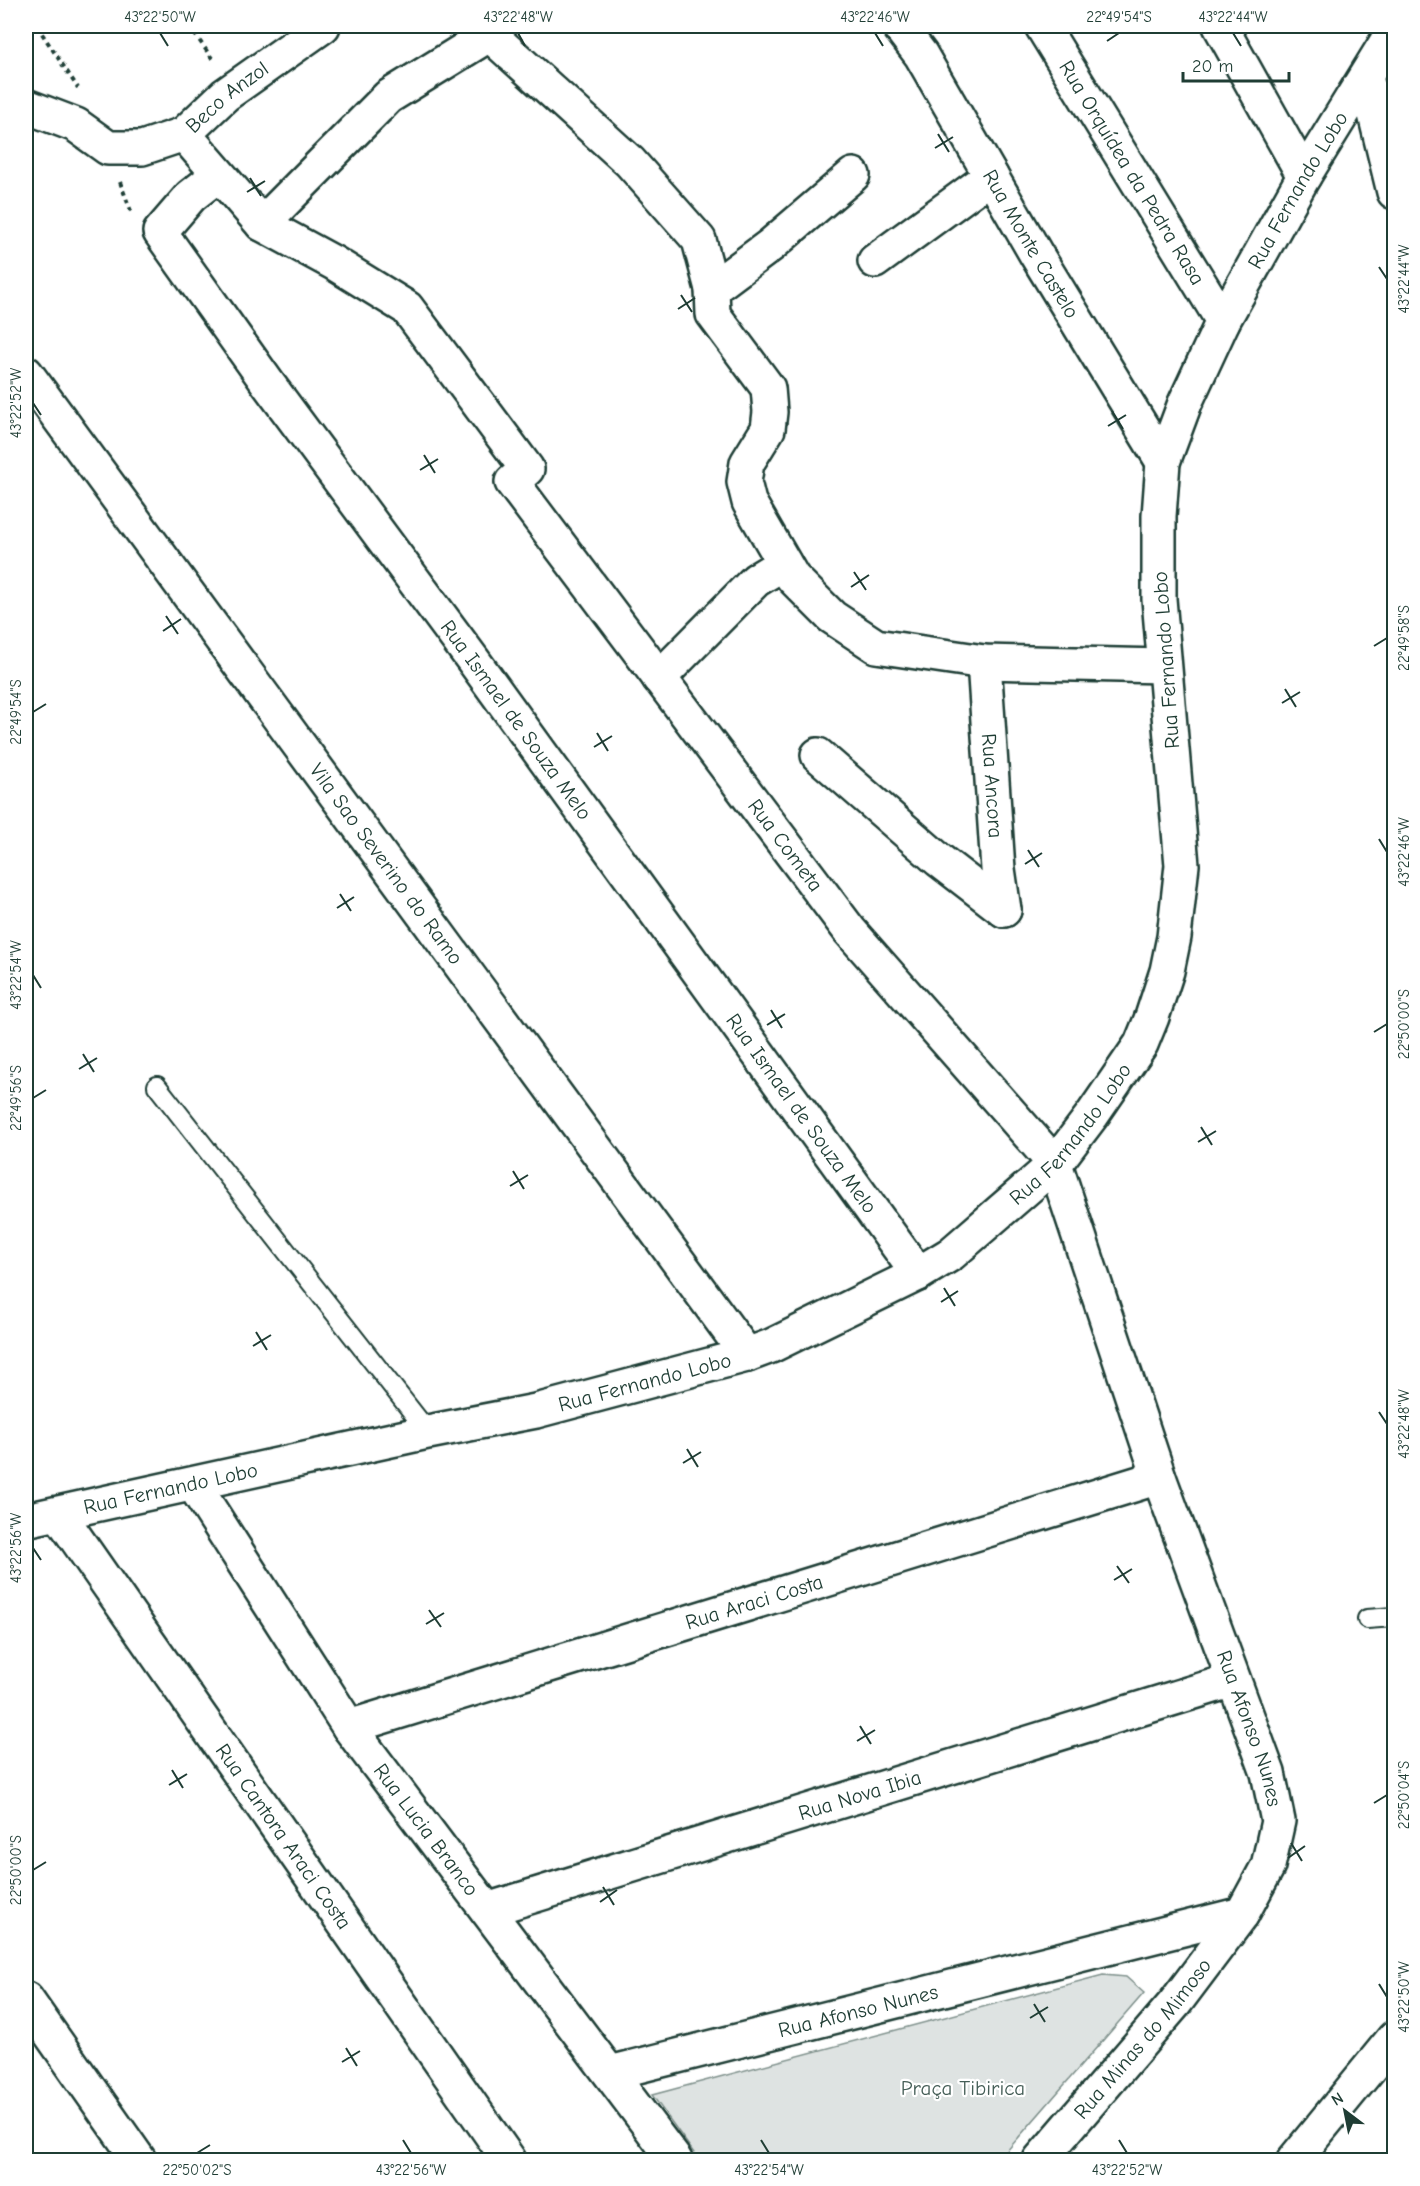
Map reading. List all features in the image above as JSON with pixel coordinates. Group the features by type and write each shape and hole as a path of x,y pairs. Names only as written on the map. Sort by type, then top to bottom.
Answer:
{"street":[{"name":"Beco Anzol","path":"26,106 76,125 108,148 142,148 184,134 234,88 323,26"},
{"name":"Rua Monte Castelo","path":"899,26 921,55 1036,254 1163,462"},
{"name":"Rua Orquídea da Pedra Rasa","path":"1042,26 1223,321"},
{"path":"1220,26 1304,176"},
{"path":"184,134 262,224 388,98 490,29 630,162 699,240 711,289 713,314 768,388 770,412 768,429 747,464 744,482 749,502 793,578 832,617 876,646 984,662 1164,666"},
{"name":"Rua Fernando Lobo","path":"26,1520 428,1432 536,1411 747,1355 771,1346 918,1274 951,1254 1054,1164 1094,1114 1141,1044 1167,971 1174,936 1182,865 1159,599 1159,516 1163,462 1185,403 1223,321 1304,176 1395,30"},
{"path":"1366,76 1395,192"},
{"path":"711,289 771,245 853,174"},
{"name":"Rua Ismael de Souza Melo","path":"218,175 191,196 160,232 269,385 473,660 918,1274"},
{"path":"875,261 991,176"},
{"name":"Rua Cometa","path":"262,224 326,258 407,308 527,469 512,482 850,932 1054,1164"},
{"name":"Vila Sao Severino do Ramo","path":"26,373 747,1355"},
{"path":"659,678 756,580 784,563"},
{"name":"Rua Ancora","path":"818,754 939,860 1004,910 998,869 984,662"},
{"name":"Rua Afonso Nunes","path":"610,2073 1242,1914 1269,1866 1278,1821 1268,1773 1159,1477 1054,1164"},
{"name":"Rua Araci Costa","path":"349,1727 1159,1477"},
{"name":"Rua Lucia Branco","path":"194,1485 349,1727 675,2160"},
{"name":"Rua Cantora Araci Costa","path":"59,1514 509,2160"},
{"name":"Rua Nova Ibia","path":"488,1910 1233,1680"},
{"name":"Rua Minas do Mimoso","path":"1040,2160 1176,2003 1242,1914"},
{"path":"26,1999 139,2160"},
{"path":"1294,2160 1395,2038"}],"lane":[{"path":"157,1086 428,1432"},
{"path":"1367,1619 1395,1617"}],"path":[{"path":"189,26 234,88"}],"green space":[{"name":"Praça Tibirica","path":"1103,1975 1126,1977 1144,1993 999,2160 699,2160 652,2095"}]}
